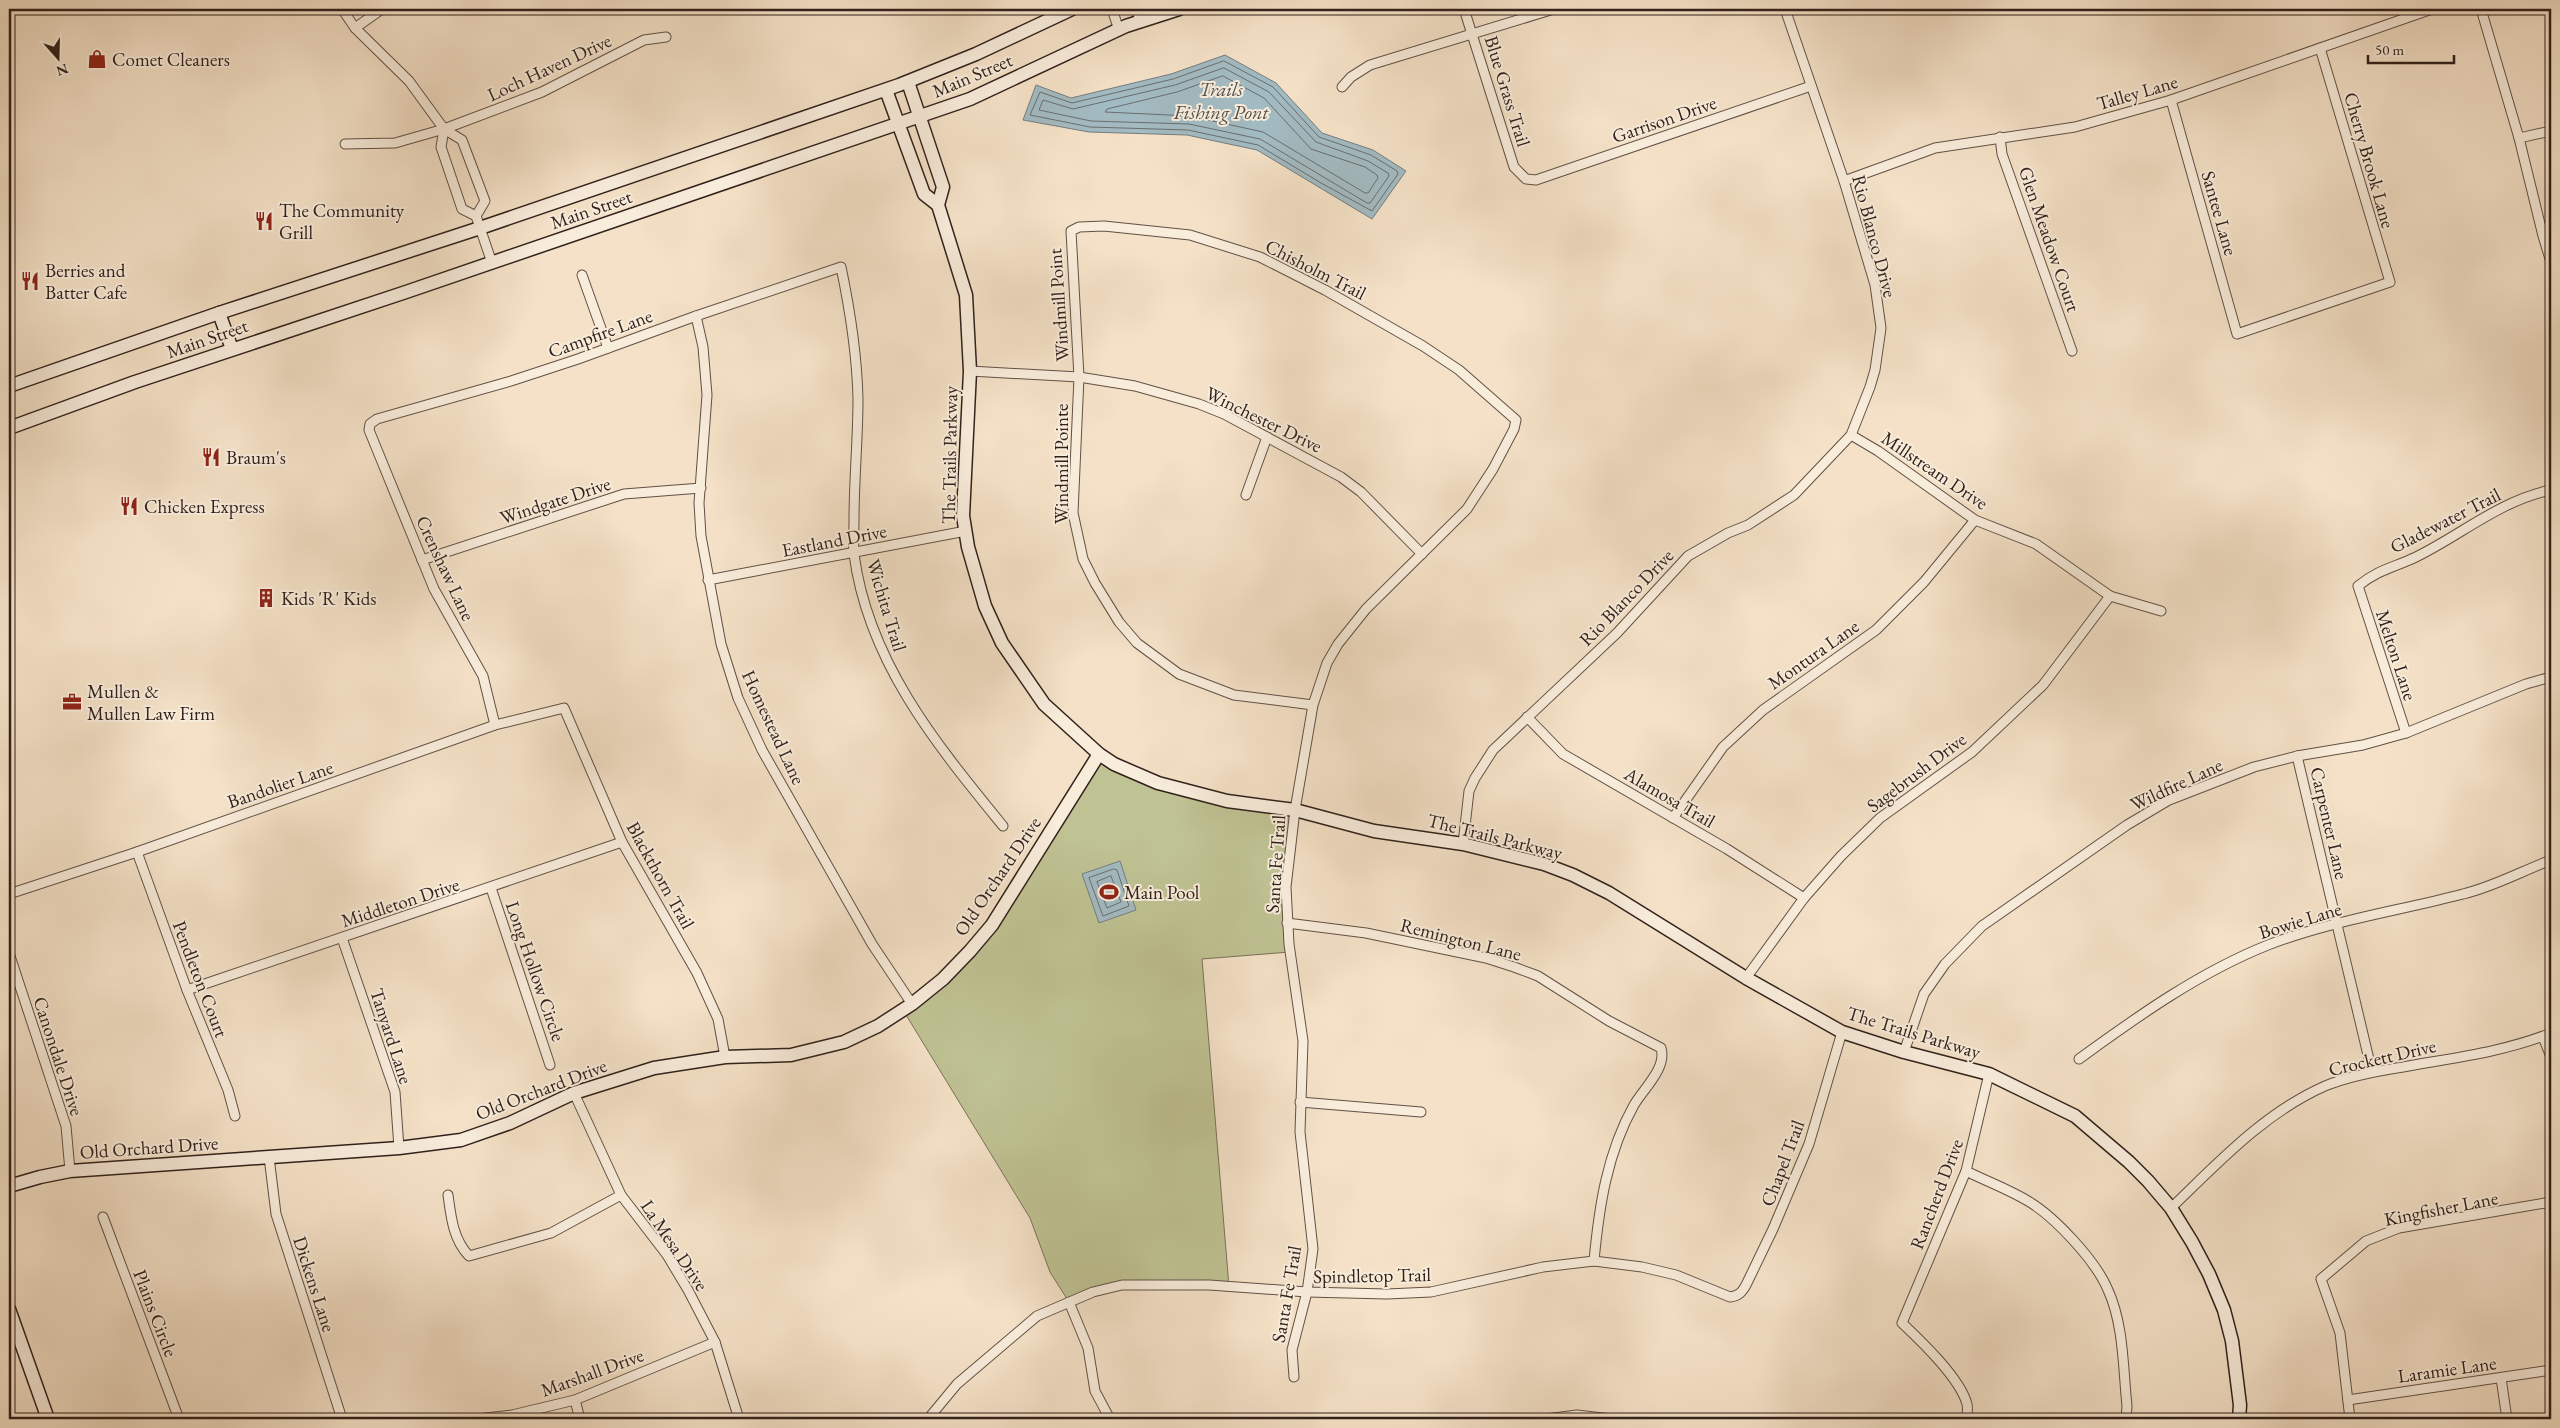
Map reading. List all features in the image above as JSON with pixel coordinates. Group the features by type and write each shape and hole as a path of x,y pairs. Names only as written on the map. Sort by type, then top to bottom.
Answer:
{"street":[{"path":"342,9 355,28 409,81 444,130 462,140 485,202 478,222"},
{"path":"355,28 382,9"},
{"name":"Main Street","path":"9,386 478,222 886,90 976,54 1072,9"},
{"path":"1112,9 1119,30"},
{"path":"1136,9 1141,22"},
{"name":"Main Street","path":"9,428 232,349 970,99 1119,30 1179,9"},
{"name":"Blue Grass Trail","path":"1464,9 1474,35 1514,167 1526,178"},
{"path":"1342,86 1351,77 1370,66 1554,9"},
{"name":"Rio Blanco Drive","path":"1463,844 1469,791 1493,750 1617,633 1681,562 1708,544 1774,510 1794,495 1851,435 1875,370 1881,328 1875,285 1844,180 1785,9"},
{"name":"Talley Lane","path":"1844,180 1935,148 2075,127 2171,100 2432,9"},
{"path":"2481,9 2520,138 2551,262"},
{"name":"Loch Haven Drive","path":"345,144 395,143 444,130 542,92 644,40 666,37"},
{"name":"Cherry Brook Lane","path":"2237,334 2390,282 2320,48"},
{"name":"The Trails Parkway","path":"908,82 943,186 938,205 966,295 970,371 963,516 977,582 1002,643 1044,704 1099,754 1130,771 1185,791 1227,801 1295,810 1374,831 1463,844 1544,864 1609,893 1746,978 1842,1032 1904,1052 1989,1074 2075,1116 2129,1162 2171,1208 2209,1274 2224,1310 2232,1341 2238,1377 2239,1419"},
{"name":"Garrison Drive","path":"1526,178 1536,180 1811,86"},
{"name":"The Trails Parkway","path":"886,90 924,194 938,205"},
{"name":"Santee Lane","path":"2171,100 2237,334"},
{"path":"444,130 441,147 462,209 478,222 492,262"},
{"path":"2520,138 2551,131"},
{"name":"Glen Meadow Court","path":"2000,137 2002,154 2072,351"},
{"name":"Chisholm Trail","path":"1070,231 1079,227 1104,226 1190,235 1260,257 1325,290 1423,346 1459,370 1516,420"},
{"name":"Windmill Point","path":"1070,231 1079,376"},
{"name":"Campfire Lane","path":"370,424 377,419 511,381 841,267"},
{"name":"Wichita Trail","path":"841,267 850,308 858,398 854,475 854,553 864,600 878,640 902,691 943,753 1003,826"},
{"path":"582,275 608,348"},
{"path":"219,313 232,349"},
{"name":"Homestead Lane","path":"696,316 703,347 708,395 699,503 701,536 721,644 738,698 762,750 872,944 912,1004"},
{"name":"Winchester Drive","path":"970,371 1079,376 1135,386 1199,404 1267,437 1341,477 1361,492 1422,554"},
{"name":"Windmill Pointe","path":"1079,376 1073,512 1083,559 1119,622 1137,642 1164,664 1198,683 1234,695 1313,704"},
{"name":"Santa Fe Trail","path":"1294,1377 1292,1350 1307,1292 1313,1249 1301,1140 1300,1102 1303,1081 1303,1042 1287,923 1286,887 1295,810 1313,704 1327,664 1338,644 1366,609 1466,510 1493,469 1514,429 1516,420"},
{"name":"Crenshaw Lane","path":"370,424 369,430 434,589 482,676 495,725"},
{"name":"Millstream Drive","path":"1851,435 1878,451 1975,520 2036,544 2110,596 2161,611"},
{"path":"1246,495 1267,437"},
{"name":"Windgate Drive","path":"422,560 624,494 701,488"},
{"name":"Gladewater Trail","path":"2358,586 2374,573 2416,557 2481,518 2534,494 2551,490"},
{"name":"Montura Lane","path":"1673,818 1723,747 1763,710 1876,630 1924,582 1975,520"},
{"name":"Eastland Drive","path":"708,580 966,531"},
{"name":"Melton Lane","path":"2358,586 2406,733"},
{"name":"Sagebrush Drive","path":"1746,978 1804,898 1840,856 1880,818 1972,752 2043,685 2110,596"},
{"name":"Wildfire Lane","path":"1904,1052 1924,994 1945,964 1982,926 2127,825 2169,800 2254,767 2297,756 2363,745 2406,733 2526,684 2551,677"},
{"name":"Bandolier Lane","path":"9,894 137,852 495,725 564,708"},
{"name":"Blackthorn Trail","path":"564,708 622,842 697,973 718,1019 726,1058"},
{"name":"Alamosa Trail","path":"1527,717 1563,754 1727,849 1804,898"},
{"name":"Old Orchard Drive","path":"9,1186 70,1171 398,1148 462,1140 510,1123 574,1093 654,1068 726,1058 791,1055 844,1042 878,1026 912,1004 943,979 992,925 1099,754"},
{"name":"Carpenter Lane","path":"2297,756 2372,1072"},
{"name":"Middleton Drive","path":"187,990 622,842"},
{"name":"Pendleton Court","path":"137,852 187,990 228,1090 236,1116"},
{"name":"Bowie Lane","path":"2079,1059 2131,1021 2200,978 2269,945 2338,924 2465,894 2551,860"},
{"name":"Long Hollow Circle","path":"490,888 550,1065"},
{"name":"Remington Lane","path":"1287,923 1366,934 1486,958 1514,967 1538,976 1609,1020 1657,1044 1663,1055 1662,1063 1633,1106 1604,1180 1594,1261"},
{"name":"Tanyard Lane","path":"342,938 395,1092 398,1148"},
{"name":"Canondale Drive","path":"9,953 66,1126 70,1171"},
{"name":"Chapel Trail","path":"1736,1296 1746,1286 1762,1254 1808,1144 1842,1032"},
{"path":"2547,1035 2551,1058"},
{"name":"Crockett Drive","path":"2171,1208 2245,1137 2272,1116 2326,1086 2372,1072 2492,1051 2547,1035"},
{"name":"Rancherd Drive","path":"1967,1419 1967,1404 1952,1377 1926,1345 1902,1323 1966,1171 1989,1074"},
{"name":"La Mesa Drive","path":"574,1093 621,1195 667,1255 715,1342 739,1419"},
{"path":"1300,1102 1420,1112"},
{"name":"Dickens Lane","path":"269,1157 276,1214 342,1419"},
{"path":"1966,1171 2028,1201 2062,1229 2091,1260 2109,1290 2118,1324 2127,1406 2126,1419"},
{"path":"448,1195 452,1225 462,1249 469,1256 551,1233 621,1195"},
{"name":"Kingfisher Lane","path":"2348,1400 2340,1333 2321,1279 2366,1241 2399,1228 2551,1202"},
{"name":"Plains Circle","path":"103,1218 179,1419"},
{"name":"Spindletop Trail","path":"928,1419 957,1384 1036,1316 1093,1292 1122,1284 1156,1283 1307,1292 1387,1294 1432,1292 1543,1266 1594,1261 1642,1267 1676,1275 1730,1296 1736,1296"},
{"path":"1068,1302 1088,1348 1095,1391 1110,1419"},
{"path":"9,1310 48,1419"},
{"name":"Marshall Drive","path":"477,1419 512,1415 575,1400 715,1342"},
{"name":"Laramie Lane","path":"2348,1400 2551,1370"},
{"path":"2501,1378 2506,1419"},
{"path":"575,1400 580,1419"},
{"path":"2348,1400 2350,1419"},
{"path":"1546,1419 1577,1415 1611,1419"}],"green space":[{"path":"1099,754 1155,782 1295,810 1286,887 1290,952 1202,959 1229,1287 1122,1285 1069,1302 1050,1272 1030,1218 903,1010 970,951"}],"water":[{"name":"Trails Fishing Pont","path":"1225,55 1276,83 1322,133 1373,150 1406,171 1372,219 1257,150 1187,135 1089,132 1023,120 1036,85 1071,98 1171,74"},
{"name":"Main Pool","path":"1120,861 1136,910 1099,923 1082,874"}],"place":[{"name":"Comet Cleaners","path":"97,59"},
{"name":"The Community Grill","path":"264,221"},
{"name":"Berries and Batter Cafe","path":"30,281"},
{"name":"Braum's","path":"211,457"},
{"name":"Chicken Express","path":"129,506"},
{"name":"Kids 'R' Kids","path":"266,598"},
{"name":"Mullen & Mullen Law Firm","path":"72,702"},
{"name":"Main Pool","path":"1109,892"}]}
